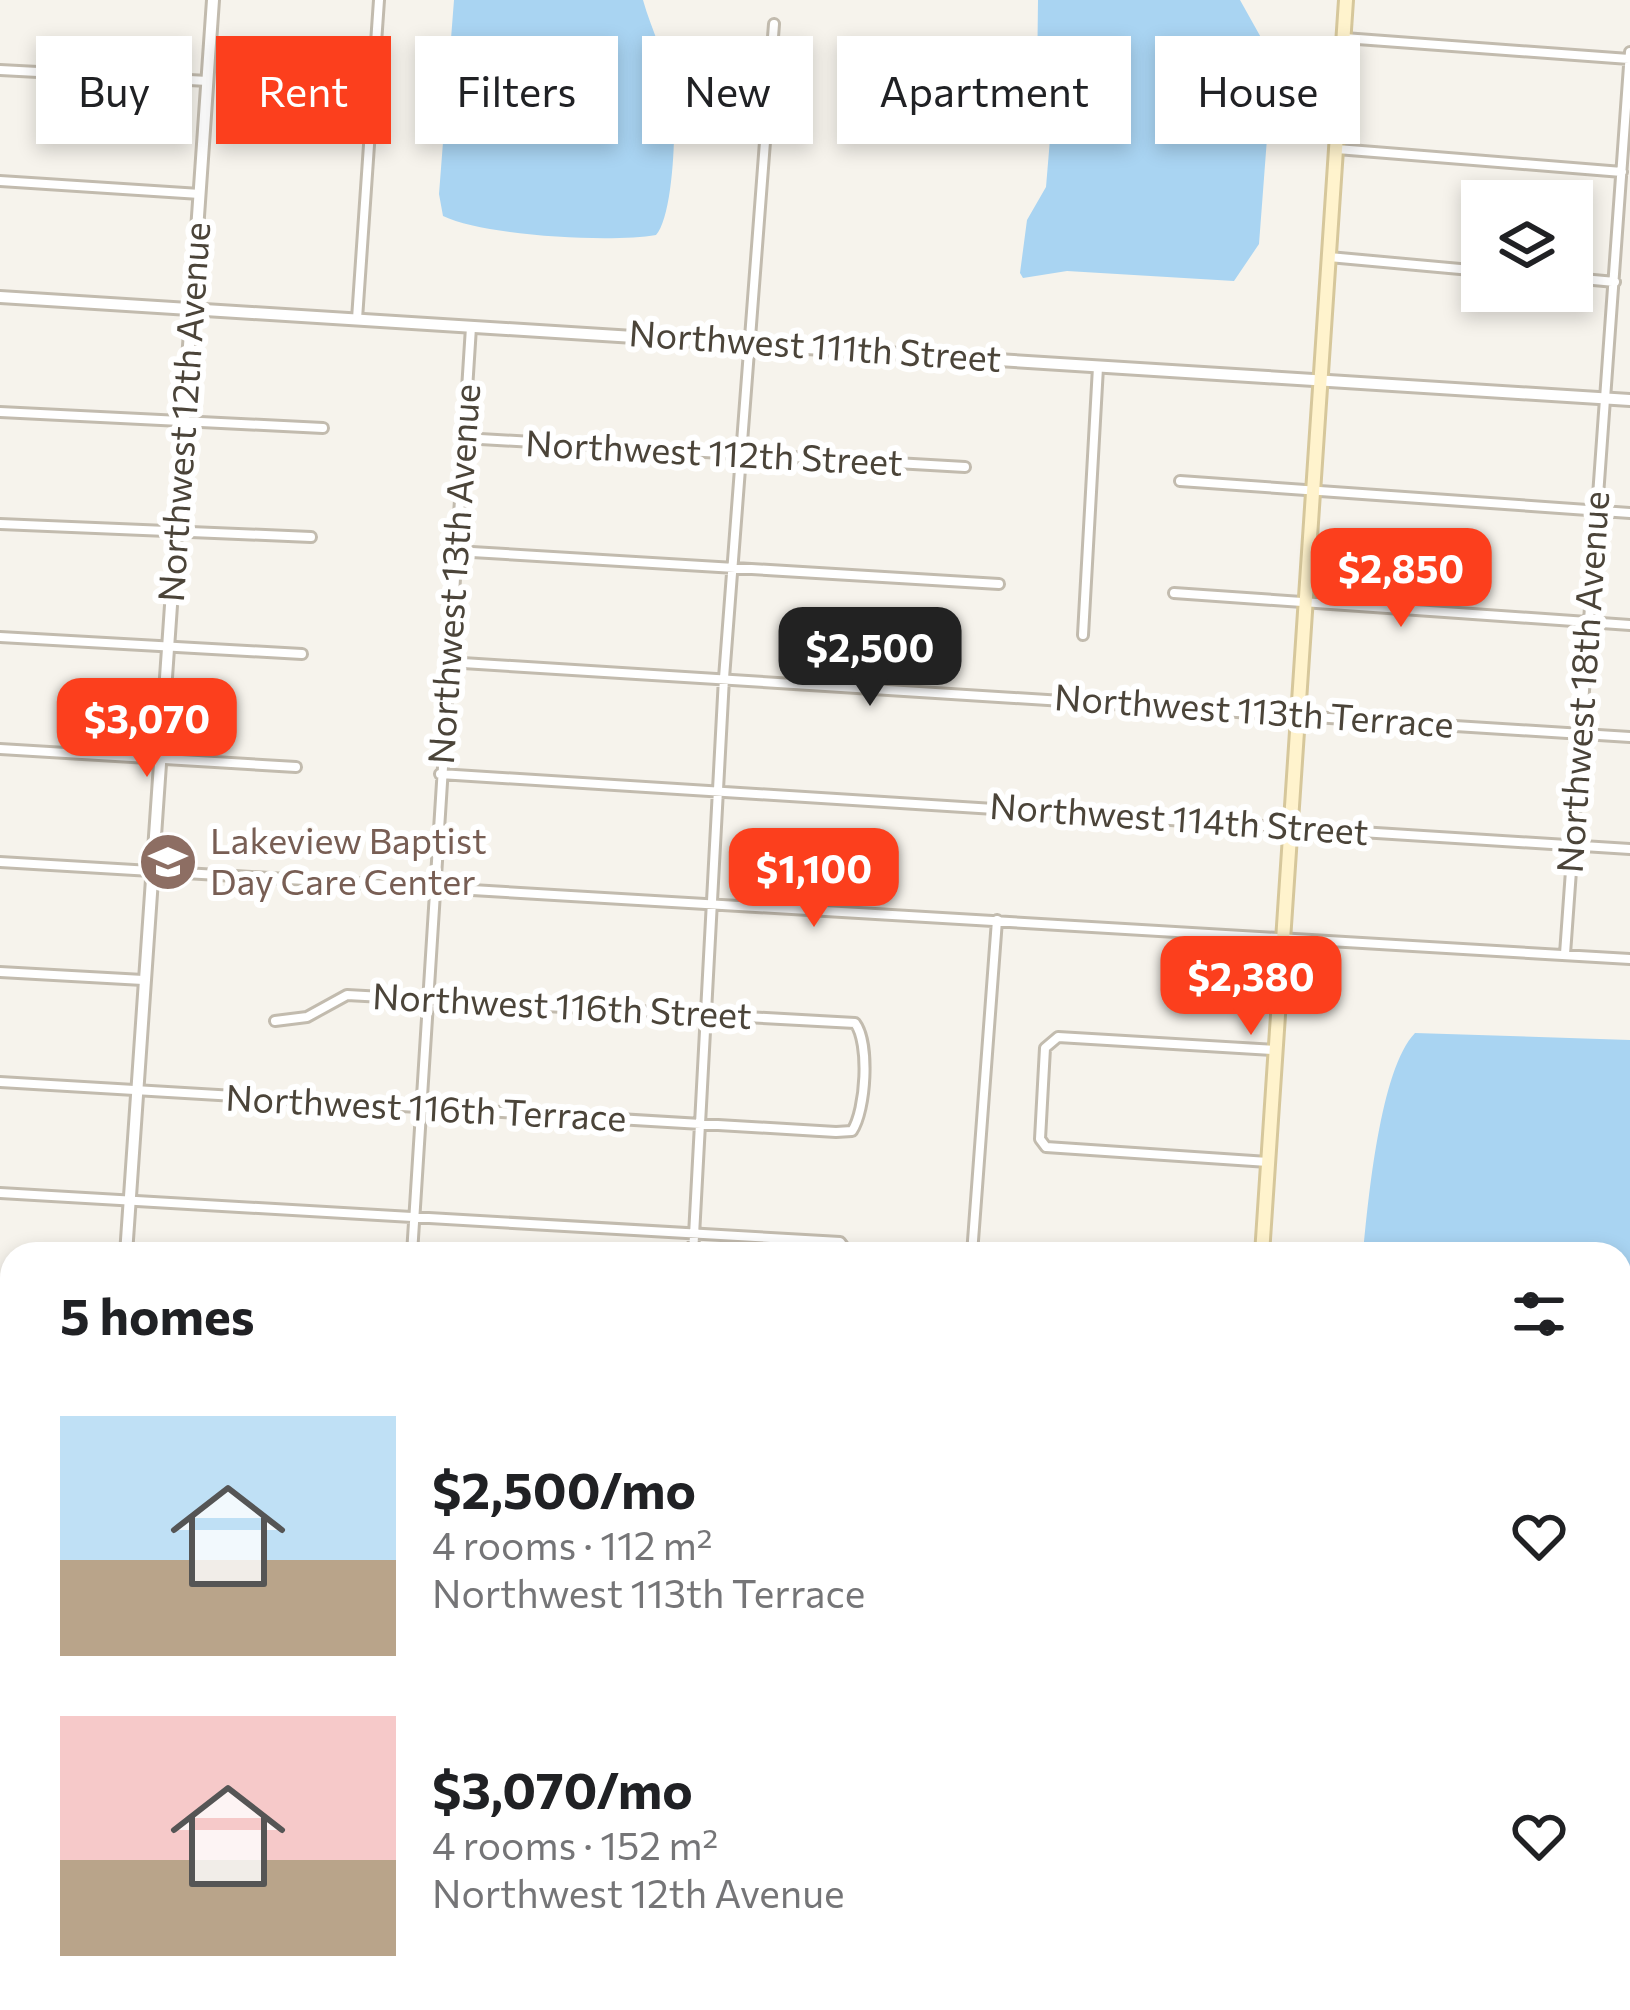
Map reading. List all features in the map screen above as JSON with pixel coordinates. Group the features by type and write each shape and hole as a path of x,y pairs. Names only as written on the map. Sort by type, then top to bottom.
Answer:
{"main road":[{"path":"1344,36 1346,0"},
{"path":"1263,1242 1336,144"}],"street":[{"name":"Northwest 12th Avenue","path":"126,1242 213,0"},
{"path":"357,319 379,0"},
{"path":"694,1242 724,678 774,24"},
{"path":"1360,39 1630,56"},
{"name":"Northwest 18th Avenue","path":"1565,954 1630,56"},
{"path":"0,70 208,81"},
{"path":"1336,149 1622,172"},
{"path":"0,181 200,194"},
{"path":"1327,257 1461,269"},
{"path":"1593,280 1615,282"},
{"name":"Northwest 111th Street","path":"0,297 1630,400"},
{"name":"Northwest 13th Avenue","path":"413,1242 472,325"},
{"path":"1083,635 1098,363"},
{"path":"0,412 323,428"},
{"name":"Northwest 112th Street","path":"463,438 965,467"},
{"path":"1180,482 1630,513"},
{"path":"0,524 311,537"},
{"path":"455,551 999,584"},
{"path":"1174,593 1630,625"},
{"path":"0,637 302,654"},
{"name":"Northwest 113th Terrace","path":"447,662 1296,712 1630,737"},
{"path":"0,749 296,767"},
{"name":"Northwest 114th Street","path":"440,773 1630,849"},
{"path":"0,862 1630,958"},
{"path":"973,1242 997,920"},
{"path":"0,972 143,980"},
{"name":"Northwest 116th Street","path":"275,1021 308,1017 347,994 856,1023 864,1038 859,1118 851,1131"},
{"path":"1268,1162 1052,1148 1040,1139 1043,1071 1045,1048 1058,1037 1274,1050"},
{"name":"Northwest 116th Terrace","path":"0,1082 851,1131"},
{"path":"0,1192 831,1242"}],"water":[{"path":"454,0 643,0 655,36 642,36 642,144 674,144 667,208 656,235 548,236 488,229 443,216 439,194 443,144 618,144 618,36 451,36"},
{"path":"1038,0 1240,0 1260,36 1155,36 1155,144 1267,144 1259,244 1234,281 1067,271 1023,278 1027,220 1046,187 1050,144 1131,144 1131,36 1038,36"},
{"path":"1415,1033 1630,1040 1630,1242 1364,1242 1384,1105 1403,1051"}],"place":[{"name":"Lakeview Baptist Day Care Center","path":"168,862"}]}
